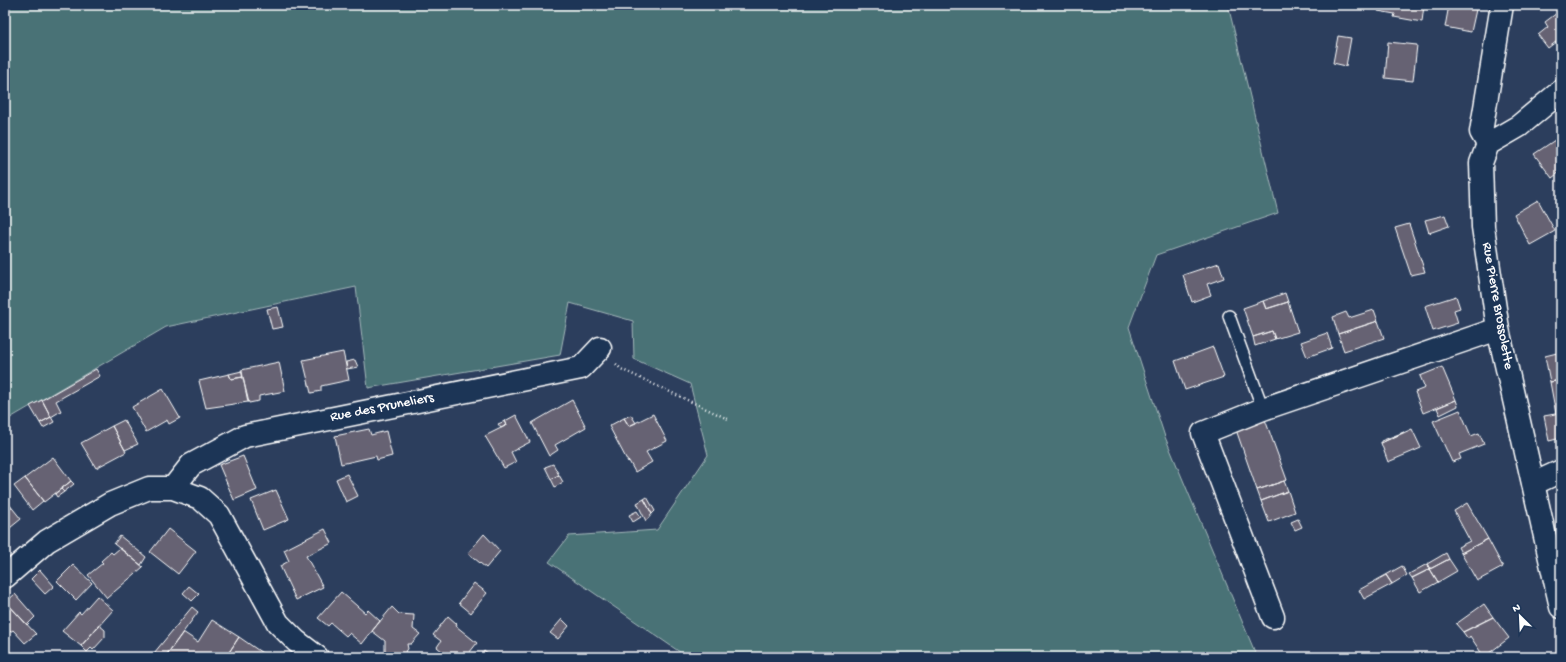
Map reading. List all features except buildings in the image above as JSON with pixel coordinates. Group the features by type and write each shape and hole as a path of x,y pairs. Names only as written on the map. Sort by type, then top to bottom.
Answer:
{"street":[{"path":"1502,5 1482,132 1488,144 1519,126 1561,91"},
{"name":"Rue Pierre Brossolette","path":"1488,144 1481,163 1483,227 1498,329 1561,607"},
{"path":"1273,617 1203,433 1263,409 1498,329"},
{"name":"Rue des Pruneliers","path":"173,488 190,465 245,436 581,368 600,348"},
{"path":"1533,484 1561,471"},
{"path":"5,577 46,541 110,504 149,488 173,488 200,498 219,515 278,623 296,641 317,657"}],"lane":[{"path":"1228,316 1263,409"}],"path":[{"path":"600,348 621,369 730,420"}],"green space":[{"path":"5,5 1228,5 1278,213 1156,255 1129,327 1165,437 1257,657 687,657 549,562 569,536 657,530 708,455 690,384 634,359 633,321 570,303 560,355 368,388 356,287 166,327 5,421"}]}
